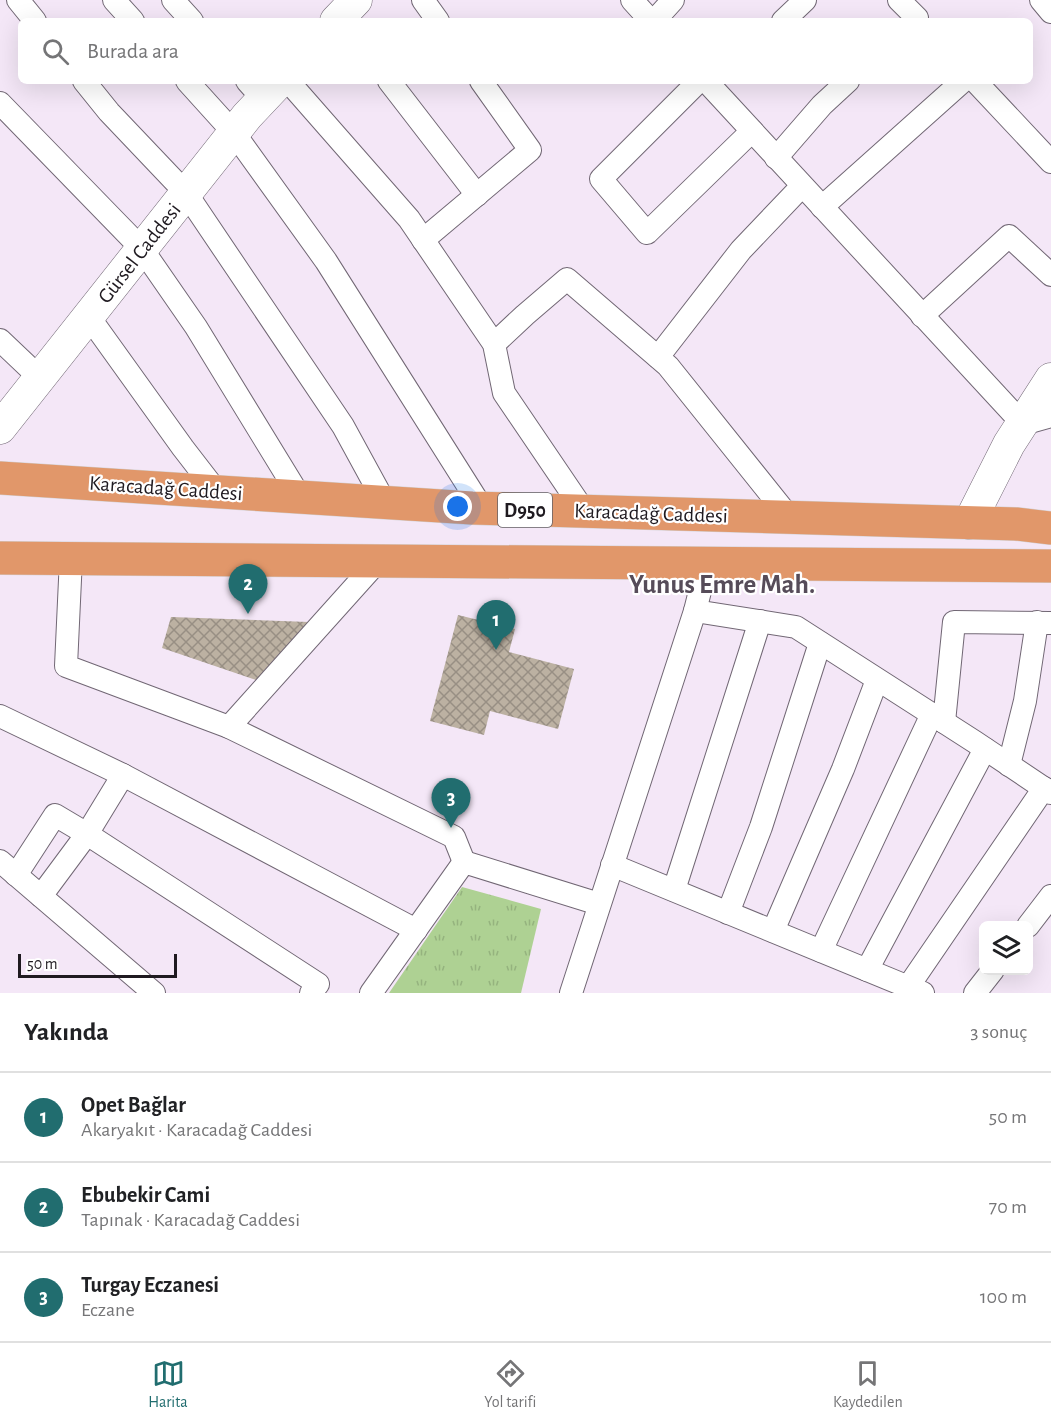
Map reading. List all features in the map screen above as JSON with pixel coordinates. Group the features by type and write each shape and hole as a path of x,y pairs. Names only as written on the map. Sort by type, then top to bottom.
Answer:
{"highway":[{"name":"Karacadağ Caddesi","path":"0,478 482,508 1016,524 1051,528"},
{"path":"0,558 1051,566"}],"main road":[{"name":"Gürsel Caddesi","path":"5,421 234,133 269,85"},
{"path":"969,523 1009,444 1037,420 1051,379"}],"street":[{"path":"18,0 33,18"},
{"path":"114,0 130,18"},
{"path":"173,0 189,18"},
{"path":"423,0 436,18"},
{"path":"632,0 650,18"},
{"path":"656,18 673,0"},
{"path":"786,18 805,0"},
{"path":"899,0 915,18"},
{"path":"86,84 109,112 186,193 343,426 385,502"},
{"path":"190,84 234,133 326,261 482,508"},
{"path":"391,84 477,195"},
{"path":"423,240 530,150 483,84"},
{"path":"709,84 601,179 647,233 752,131"},
{"path":"711,84 922,316 1037,420"},
{"path":"776,158 822,105 845,84"},
{"path":"822,207 960,84"},
{"path":"978,84 1051,162"},
{"path":"269,85 409,219 494,344 504,393 584,511"},
{"path":"0,103 142,249 196,327 300,497"},
{"path":"657,357 741,250 802,186"},
{"path":"922,316 1010,236 1051,275"},
{"path":"494,344 567,279 668,366 789,517"},
{"path":"89,317 217,492"},
{"path":"0,340 40,378"},
{"path":"71,558 66,666 229,727 454,837 464,862"},
{"path":"229,727 378,561"},
{"path":"571,993 694,611 706,563"},
{"path":"612,865 916,990 1047,790 796,627 694,611"},
{"path":"674,890 760,621"},
{"path":"821,951 938,718 954,622 1044,622 1009,765"},
{"path":"728,913 761,827 820,643"},
{"path":"773,932 843,769 877,680"},
{"path":"0,716 123,775 416,930"},
{"path":"867,970 985,749"},
{"path":"41,896 87,834 123,775"},
{"path":"154,993 8,868 56,815 318,984 311,993"},
{"path":"464,862 599,904"},
{"path":"371,993 464,862"},
{"path":"1032,921 1051,896"},
{"path":"975,993 989,975"}],"green space":[{"path":"462,887 541,909 521,993 389,993"}],"building":[{"path":"458,615 515,629 509,652 574,669 558,729 490,711 484,735 430,721"},
{"path":"171,617 309,622 262,682 162,648"}],"place":[{"name":"Ebubekir Cami","path":"248,614"},
{"name":"Opet Bağlar","path":"496,650"},
{"name":"Turgay Eczanesi","path":"451,828"}],"district":[{"name":"Yunus Emre Mah.","path":"722,584"}]}
